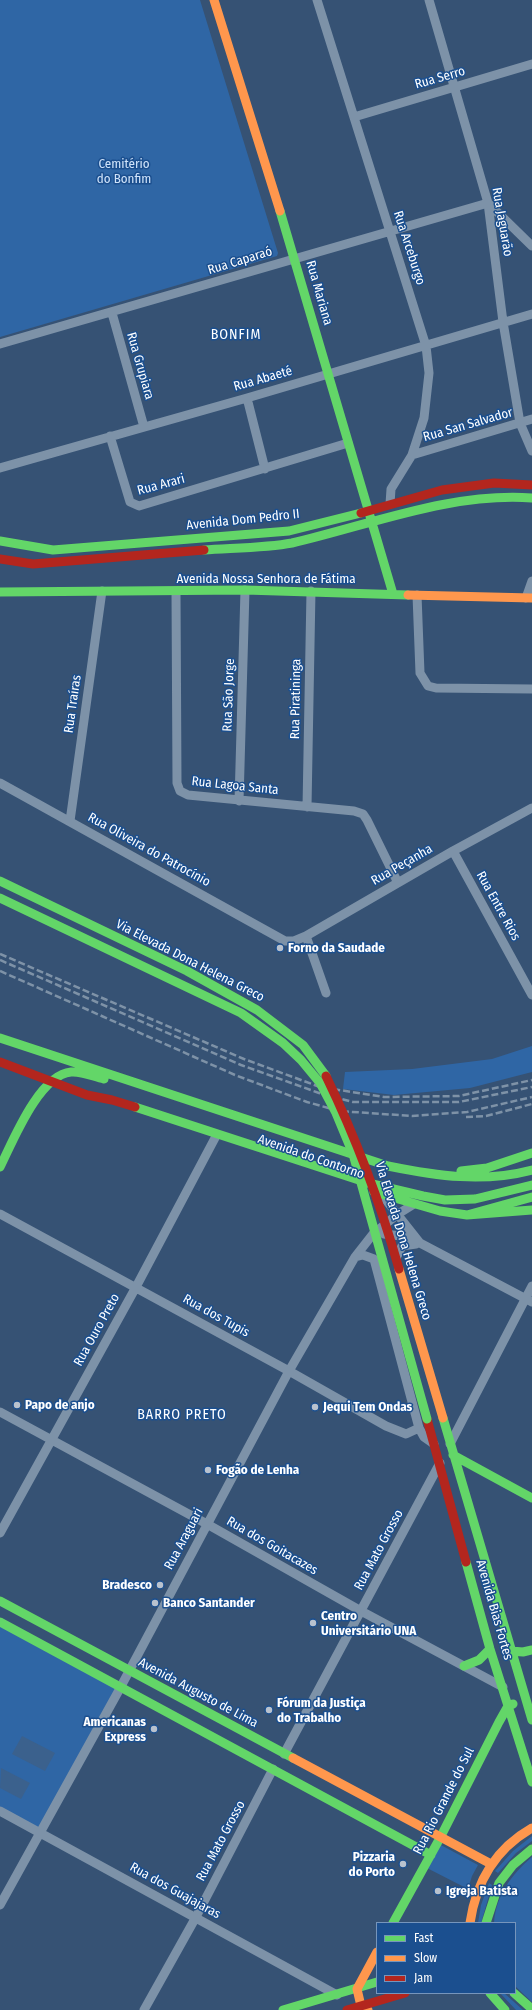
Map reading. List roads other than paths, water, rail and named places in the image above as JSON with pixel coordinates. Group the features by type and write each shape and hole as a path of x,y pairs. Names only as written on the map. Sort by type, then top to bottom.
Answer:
{"main road":[{"name":"Rua Mariana","path":"214,0 296,257 371,524 393,594"},
{"name":"Avenida Dom Pedro II","path":"0,541 53,550 289,531 442,490 468,485 494,483 532,485"},
{"name":"Avenida Dom Pedro II","path":"0,559 33,564 290,543 371,524 462,500 507,496 532,498"},
{"name":"Avenida Nossa Senhora de Fátima","path":"0,592 176,592 244,590 529,598"},
{"name":"Via Elevada Dona Helena Greco","path":"0,881 187,971 257,1010 303,1045 323,1080 346,1113 371,1177 443,1418"},
{"name":"Via Elevada Dona Helena Greco","path":"0,898 241,1013 283,1043 323,1080 353,1154 427,1419"},
{"name":"Avenida do Contorno","path":"0,1038 388,1166 430,1175 496,1178 515,1176 532,1170"},
{"name":"Avenida do Contorno","path":"0,1062 109,1104 215,1138 382,1195 414,1204 468,1215 532,1210"},
{"path":"0,1167 36,1098 51,1081 61,1074 71,1072 110,1081 119,1078"},
{"name":"Avenida do Contorno","path":"87,1095 112,1100 368,1183 421,1195 454,1200 469,1199 504,1193 532,1185"},
{"name":"Avenida do Contorno","path":"430,1175 487,1168 532,1153"},
{"path":"468,1215 532,1197"},
{"name":"Avenida Bias Fortes","path":"443,1418 511,1651 529,1701 532,1720"},
{"name":"Avenida Bias Fortes","path":"427,1419 490,1649 532,1782"},
{"path":"453,1455 532,1498"},
{"name":"Avenida Augusto de Lima","path":"0,1601 490,1864"},
{"path":"0,1622 121,1686 431,1855"},
{"path":"464,1666 474,1664 483,1658 490,1649"},
{"path":"511,1651 522,1652 532,1650"},
{"name":"Rua dos Goitacazes","path":"502,1687 529,1701"},
{"path":"508,1706 529,1701"},
{"name":"Rua Rio Grande do Sul","path":"394,1922 431,1855 508,1706"},
{"path":"470,1922 477,1889 490,1864 505,1847 523,1832 532,1828"},
{"path":"486,1922 499,1883 513,1865 532,1850"},
{"path":"489,1922 490,1912"},
{"path":"357,1989 376,1954"},
{"path":"283,2010 376,1982"},
{"path":"357,1989 365,2008"},
{"path":"347,2010 365,2008 402,1994"},
{"path":"491,1994 505,2010"},
{"path":"515,1994 532,2009"}],"street":[{"name":"Rua Arceburgo","path":"317,0 426,346 429,373 428,394 424,418 412,455 391,489 390,504"},
{"name":"Rua Jaguarão","path":"429,0 488,203 504,322 520,423 532,451"},
{"name":"Rua Serro","path":"354,117 532,64"},
{"name":"Rua Caparaó","path":"0,344 112,313 296,257 390,232 488,203"},
{"path":"488,203 532,246"},
{"name":"Rua Grupiara","path":"112,313 144,427"},
{"name":"Rua Abaeté","path":"0,468 247,398 532,314"},
{"path":"247,398 265,469"},
{"name":"Rua San Salvador","path":"412,455 532,419"},
{"name":"Rua Arari","path":"110,436 130,502 136,506 265,469 348,443"},
{"path":"529,598 532,581"},
{"name":"Rua São Jorge","path":"239,801 244,590"},
{"name":"Rua Traíras","path":"70,821 102,591"},
{"name":"Rua Piratininga","path":"307,807 311,591"},
{"name":"Rua Lagoa Santa","path":"176,592 178,788 182,793 188,795 354,811 363,814 368,820 398,883"},
{"path":"417,595 420,673 428,686 436,688 532,689"},
{"name":"Rua Oliveira do Patrocínio","path":"0,783 285,941"},
{"name":"Rua Peçanha","path":"285,941 294,941 306,936 453,851 532,808"},
{"name":"Rua Entre Rios","path":"453,851 532,995"},
{"path":"306,936 326,993"},
{"name":"Rua Ouro Preto","path":"0,1533 136,1287 215,1138"},
{"path":"382,1195 420,1243"},
{"name":"Rua Araguari","path":"0,1905 121,1686 289,1371 355,1257 373,1234 398,1214 414,1204"},
{"name":"Rua dos Tupis","path":"0,1214 289,1371 386,1426 406,1434 420,1428"},
{"path":"373,1234 393,1235 420,1243 528,1300"},
{"path":"355,1257 363,1255 374,1259 386,1252 397,1256 402,1246 420,1243"},
{"name":"Avenida Bias Fortes","path":"397,1256 451,1427 449,1441"},
{"name":"Avenida Bias Fortes","path":"374,1259 420,1428 424,1437 434,1444"},
{"path":"449,1441 528,1300 532,1286"},
{"name":"Rua dos Goitacazes","path":"0,1412 207,1524 361,1611 502,1687"},
{"name":"Rua Mato Grosso","path":"284,1754 440,1463"},
{"name":"Rua Mato Grosso","path":"144,2010 196,1917 273,1769"},
{"name":"Rua dos Guajajaras","path":"0,1811 337,1995"}],"railway":[{"path":"0,954 244,1059 320,1087 384,1097 459,1096 532,1080"},
{"path":"0,960 241,1065 319,1093 353,1102 459,1102 532,1087"},
{"path":"0,971 235,1075 307,1102 339,1111 412,1116 467,1112 532,1097"},
{"path":"466,1117 486,1116 532,1104"}],"place":[{"name":"Forno da Saudade","path":"280,948"},
{"name":"Papo de anjo","path":"17,1405"},
{"name":"Jequi Tem Ondas","path":"315,1407"},
{"name":"Fogão de Lenha","path":"208,1470"},
{"name":"Bradesco","path":"160,1585"},
{"name":"Banco Santander","path":"155,1603"},
{"name":"Centro Universitário UNA","path":"313,1623"},
{"name":"Fórum da Justiça do Trabalho","path":"269,1710"},
{"name":"Americanas Express","path":"154,1729"},
{"name":"Pizzaria do Porto","path":"403,1864"},
{"name":"Igreja Batista","path":"438,1891"}],"district":[{"name":"BONFIM","path":"236,335"},
{"name":"BARRO PRETO","path":"182,1415"}],"park label":[{"name":"Cemitério do Bonfim","path":"124,172"}]}
